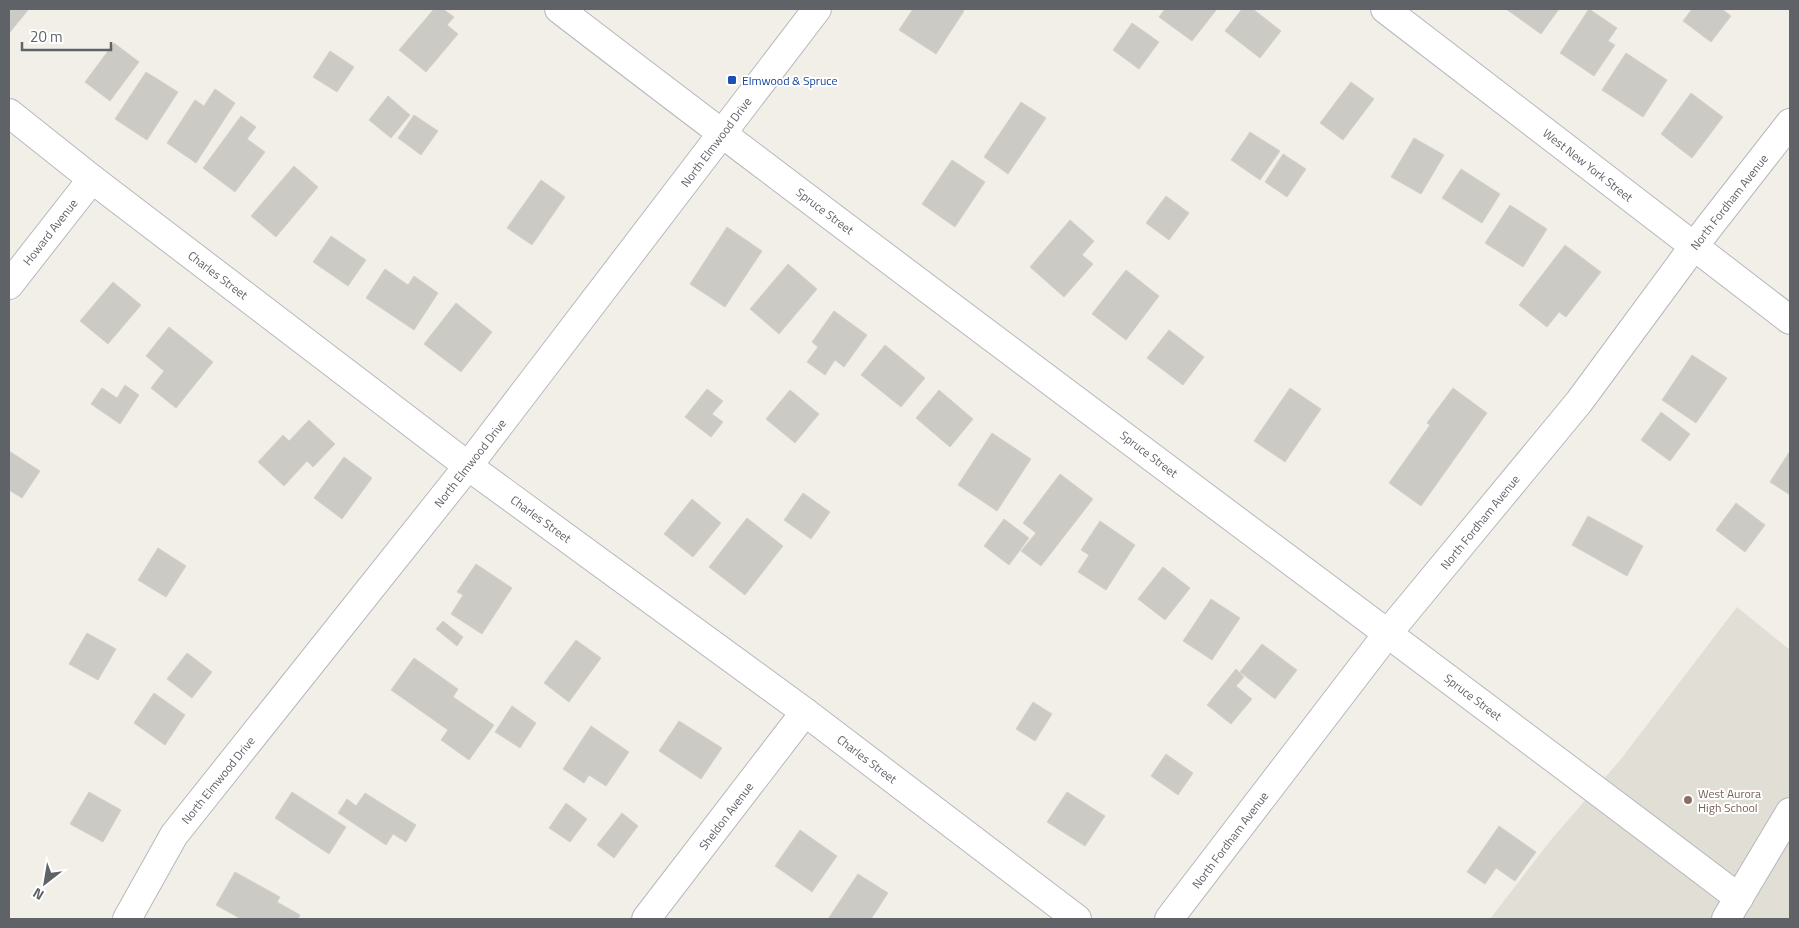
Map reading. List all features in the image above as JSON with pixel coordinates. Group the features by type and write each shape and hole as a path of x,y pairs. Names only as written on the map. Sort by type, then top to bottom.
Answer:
{"street":[{"name":"Spruce Street","path":"559,9 722,134 1388,633 1732,908"},
{"name":"North Elmwood Drive","path":"127,919 174,835 468,466 816,9"},
{"name":"West New York Street","path":"1385,9 1790,320"},
{"name":"Charles Street","path":"9,113 92,179 468,466 805,712 1077,919"},
{"name":"North Fordham Avenue","path":"1169,919 1388,633 1579,402 1694,246 1790,123"},
{"name":"Howard Avenue","path":"9,285 92,179"},
{"name":"Sheldon Avenue","path":"646,919 805,712"},
{"path":"1732,908 1790,812"}],"shaded area":[{"name":"West Aurora High School","path":"1737,607 1790,650 1790,919 1490,919 1550,841 1621,759"}],"building":[{"path":"9,9 29,9 10,32 9,31"},
{"path":"434,9 443,9 454,17 447,25 458,34 426,72 399,50"},
{"path":"913,9 961,9 964,11 936,54 899,30"},
{"path":"1165,9 1217,9 1192,41 1159,17"},
{"path":"1242,9 1253,9 1281,31 1260,58 1225,31"},
{"path":"1506,9 1559,9 1541,34"},
{"path":"1589,9 1617,28 1608,41 1615,45 1594,76 1560,53"},
{"path":"1692,9 1722,9 1731,16 1711,42 1683,21"},
{"path":"1132,23 1159,42 1139,69 1113,50"},
{"path":"114,43 139,62 110,101 85,82"},
{"path":"330,51 354,67 337,92 313,77"},
{"path":"1626,53 1667,80 1643,117 1602,90"},
{"path":"146,72 178,92 147,140 115,119"},
{"path":"1351,82 1374,99 1343,140 1320,123"},
{"path":"215,89 235,103 196,163 167,143 195,100 204,106"},
{"path":"1691,93 1723,117 1692,158 1661,134"},
{"path":"388,96 410,115 391,138 369,120"},
{"path":"1021,102 1046,118 1008,174 984,157"},
{"path":"414,115 438,131 421,155 398,138"},
{"path":"241,116 256,127 247,139 265,152 235,192 203,168"},
{"path":"1250,132 1280,151 1260,180 1231,160"},
{"path":"1414,138 1444,155 1421,194 1391,177"},
{"path":"1283,154 1306,169 1287,197 1265,182"},
{"path":"952,160 985,182 955,227 922,204"},
{"path":"294,166 318,187 276,237 251,216"},
{"path":"1461,169 1500,194 1482,223 1442,198"},
{"path":"541,180 565,197 532,245 507,228"},
{"path":"1166,196 1189,213 1169,240 1146,223"},
{"path":"1510,205 1547,229 1523,267 1485,243"},
{"path":"1070,220 1094,241 1082,255 1093,264 1064,297 1030,267"},
{"path":"727,227 762,251 725,307 690,284"},
{"path":"331,236 366,260 348,286 313,262"},
{"path":"1565,245 1601,272 1566,317 1559,312 1547,327 1519,305"},
{"path":"788,264 817,289 779,334 750,309"},
{"path":"385,269 408,285 414,276 438,293 414,330 366,298"},
{"path":"1126,270 1159,296 1126,340 1092,314"},
{"path":"113,282 141,305 108,344 80,321"},
{"path":"456,303 492,332 461,372 424,344"},
{"path":"834,311 867,335 844,367 835,360 825,375 807,362 818,347 812,342"},
{"path":"169,327 213,362 176,408 151,388 164,371 146,356"},
{"path":"1169,330 1204,357 1183,385 1147,358"},
{"path":"885,345 925,378 901,407 861,375"},
{"path":"1692,355 1727,378 1696,423 1662,400"},
{"path":"125,385 139,395 120,424 91,404 102,388 117,398"},
{"path":"1290,388 1321,409 1285,462 1254,441"},
{"path":"1453,388 1487,413 1421,506 1389,483 1430,425 1427,423"},
{"path":"707,389 723,401 712,414 723,422 711,437 685,417"},
{"path":"790,390 819,414 795,443 766,419"},
{"path":"939,390 973,419 950,447 916,418"},
{"path":"1661,412 1690,434 1670,461 1641,440"},
{"path":"309,420 335,444 313,467 307,461 284,486 258,462 283,435 289,441"},
{"path":"992,433 1031,459 997,511 958,485"},
{"path":"9,451 40,471 22,498 9,490"},
{"path":"1790,451 1790,495 1770,482"},
{"path":"344,457 372,478 342,519 314,498"},
{"path":"1060,474 1093,499 1041,566 1021,551 1036,533 1023,523"},
{"path":"803,493 830,512 811,539 784,520"},
{"path":"692,499 721,523 693,557 664,534"},
{"path":"1736,503 1765,525 1745,552 1716,530"},
{"path":"1588,516 1643,546 1627,576 1572,545"},
{"path":"747,518 783,546 745,595 709,567"},
{"path":"1004,519 1029,538 1009,565 984,546"},
{"path":"1100,521 1135,545 1106,590 1078,572 1089,555 1081,550"},
{"path":"158,548 186,566 166,597 138,580"},
{"path":"476,564 512,588 482,634 451,614 463,595 457,592"},
{"path":"1163,567 1190,588 1165,620 1138,599"},
{"path":"1211,599 1240,618 1212,660 1183,641"},
{"path":"443,621 463,637 457,646 436,629"},
{"path":"87,633 116,649 98,680 69,664"},
{"path":"576,640 601,658 569,702 544,683"},
{"path":"1262,644 1297,670 1275,699 1240,672"},
{"path":"187,653 212,672 192,698 167,679"},
{"path":"414,658 458,689 453,697 494,725 469,760 441,740 448,730 391,690"},
{"path":"1236,669 1244,677 1236,686 1252,699 1231,724 1207,705"},
{"path":"154,693 185,715 165,745 134,723"},
{"path":"1033,702 1052,714 1035,741 1016,729"},
{"path":"512,706 536,723 520,748 495,732"},
{"path":"679,721 722,748 701,779 659,751"},
{"path":"591,726 629,752 606,786 589,775 584,783 563,769"},
{"path":"1166,754 1193,773 1178,795 1151,776"},
{"path":"89,792 121,810 103,842 70,824"},
{"path":"292,792 346,827 329,854 275,818"},
{"path":"1067,792 1105,816 1085,846 1047,822"},
{"path":"365,793 416,825 406,842 393,834 386,845 338,813 347,799 356,806"},
{"path":"566,803 587,819 570,842 549,828"},
{"path":"622,813 638,826 614,858 597,845"},
{"path":"1499,826 1536,852 1515,881 1496,868 1485,884 1467,872"},
{"path":"800,830 837,856 812,892 775,866"},
{"path":"235,872 280,897 277,902 300,915 298,919 241,919 216,905"},
{"path":"858,874 888,893 871,919 828,919"}],"place":[{"name":"Elmwood & Spruce","path":"732,80"},
{"name":"West Aurora High School","path":"1688,800"}]}
